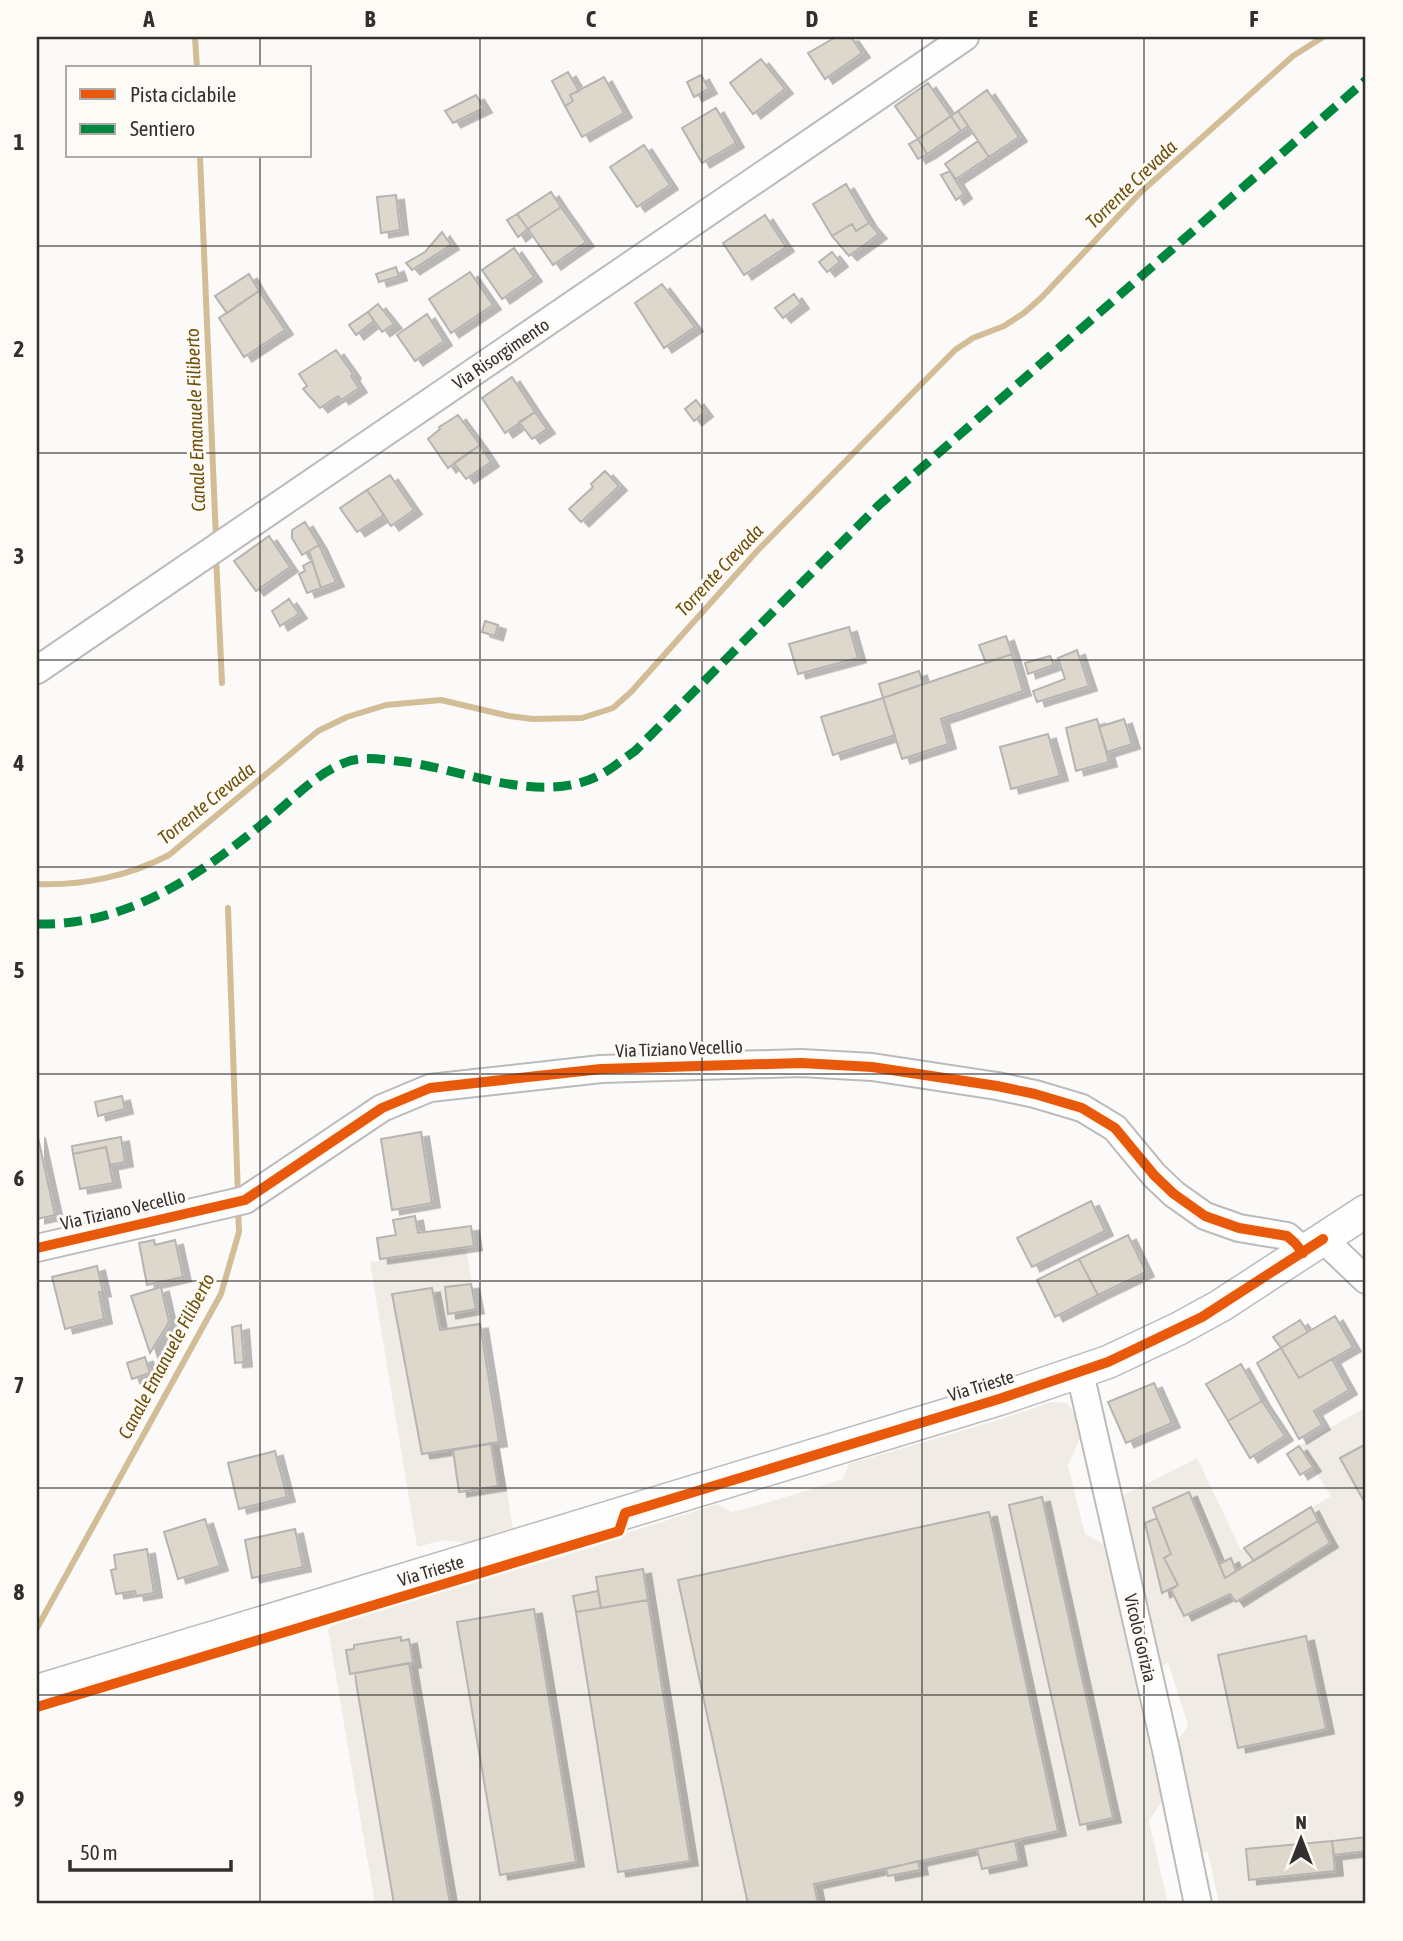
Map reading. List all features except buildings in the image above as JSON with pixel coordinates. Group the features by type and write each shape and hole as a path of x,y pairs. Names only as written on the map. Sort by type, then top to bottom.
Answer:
{"street":[{"name":"Via Risorgimento","path":"37,670 965,37"},
{"name":"Via Tiziano Vecellio","path":"37,1248 236,1201 382,1108 430,1088 601,1069 836,1065 872,1067 997,1086 1082,1108 1115,1128 1154,1175 1192,1208 1222,1223 1287,1237 1295,1243 1313,1246 1366,1280"},
{"name":"Via Trieste","path":"37,1691 999,1399 1108,1363 1202,1317 1366,1210"},
{"name":"Vicolo Gorizia","path":"1080,1373 1166,1750 1198,1904"}],"shaded area":[{"path":"466,1247 513,1528 465,1543 443,1540 417,1547 370,1262"},
{"path":"1052,1402 1067,1403 1077,1417 1081,1436 1068,1465 1085,1534 1104,1544 1162,1801 1149,1821 1168,1904 375,1904 328,1630 334,1622 717,1504 732,1512 763,1504 843,1479 849,1464"},
{"path":"1366,1407 1366,1904 1219,1904 1208,1852 1200,1852 1175,1746 1188,1725 1168,1662 1159,1668 1120,1497 1197,1458 1241,1550 1331,1496 1299,1446"}],"waterway":[{"name":"Canale Emanuele Filiberto","path":"195,37 197,66"},
{"name":"Torrente Crevada","path":"37,884 105,878 138,869 169,855 318,731 347,717 386,705 441,700 533,719 582,718 613,708 631,692 758,550 955,350 1024,313 1141,192 1293,56 1323,37"},
{"name":"Canale Emanuele Filiberto","path":"200,158 216,539"},
{"name":"Canale Emanuele Filiberto","path":"216,556 222,683"},
{"name":"Canale Emanuele Filiberto","path":"228,908 238,1196"},
{"name":"Canale Emanuele Filiberto","path":"37,1628 221,1294 239,1232 238,1207"}],"marked path":[{"path":"37,924 71,922 103,916 164,892 192,876 246,837 315,780 334,768 357,759 397,761 525,786 576,784 609,770 635,751 879,505 1366,80"}],"cycle path":[{"path":"37,1248 245,1200 382,1108 430,1088 601,1069 801,1063 872,1067 997,1086 1082,1108 1115,1128 1154,1175 1174,1194 1205,1216 1239,1228 1287,1236 1303,1253"},
{"path":"37,1707 619,1531 625,1513 999,1399 1108,1362 1202,1317 1323,1239"}]}
